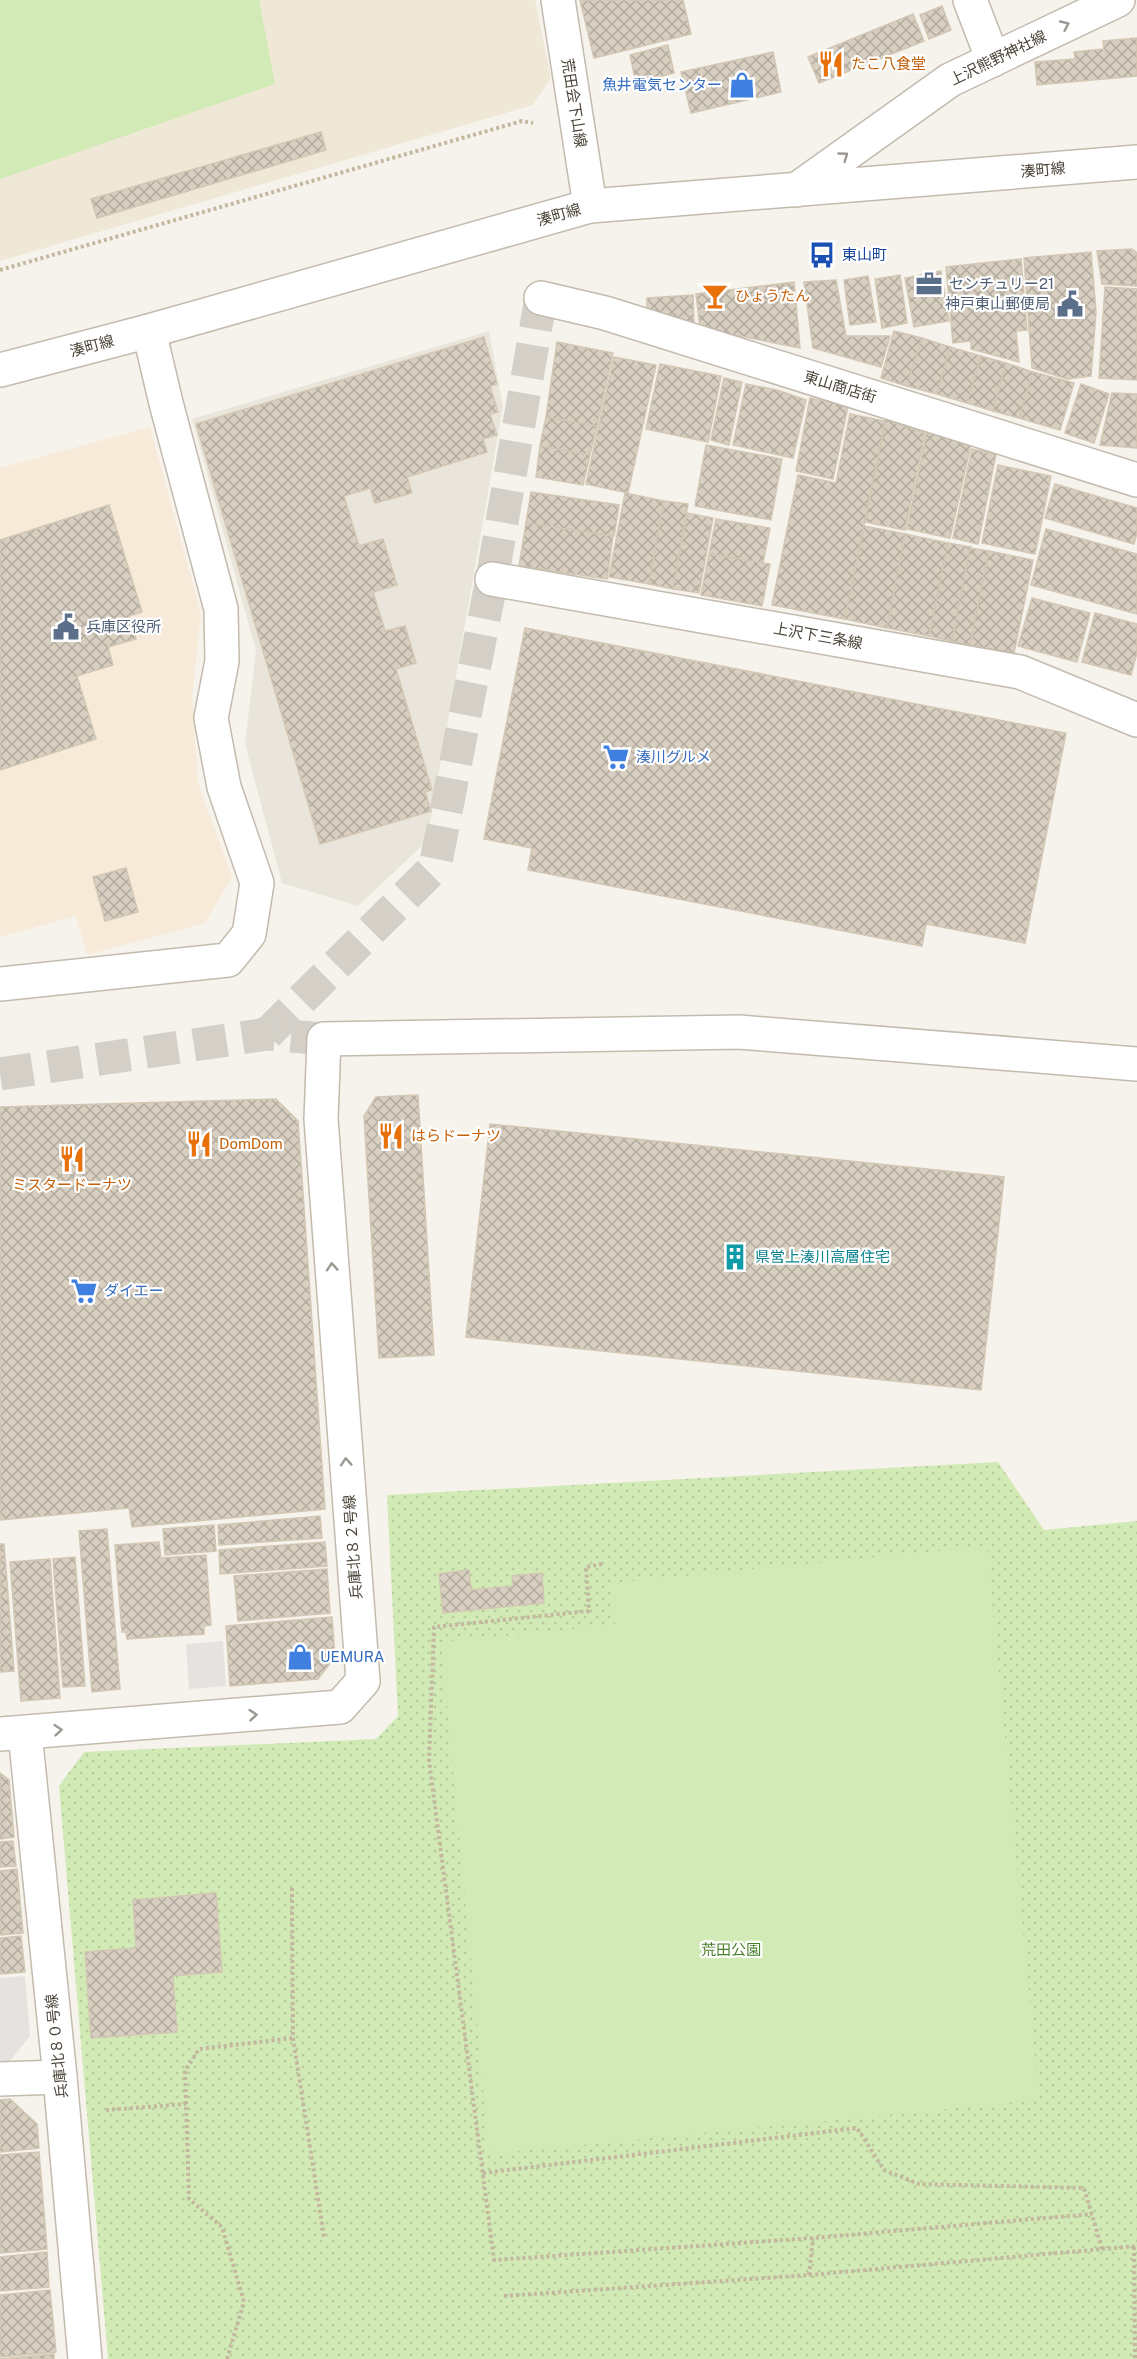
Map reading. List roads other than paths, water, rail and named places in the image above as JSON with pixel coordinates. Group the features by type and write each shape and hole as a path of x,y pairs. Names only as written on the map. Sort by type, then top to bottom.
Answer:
{"street":[{"name":"荒田会下山線","path":"558,0 590,206"},
{"path":"970,0 993,60"},
{"name":"上沢熊野神社線","path":"796,190 950,80 1118,0"},
{"name":"湊町線","path":"0,370 149,331 590,206 1137,162"},
{"name":"東山商店街","path":"541,298 605,313 1137,480"},
{"path":"0,984 228,960 249,934 257,883 224,787 211,718 222,661 221,609 149,331"},
{"name":"上沢下三条線","path":"492,579 1020,672 1137,720"},
{"name":"兵庫北８２号線","path":"13,1734 340,1707 363,1681 321,1119 324,1039 739,1032 1137,1064"},
{"name":"兵庫北８０号線","path":"13,1734 60,2077 85,2359"},
{"path":"0,2079 60,2077"}],"tunnel":[{"path":"267,1034 435,867 492,579 541,298"},
{"path":"0,1074 267,1034 324,1039"}],"place":[{"name":"たこ八食堂","path":"831,64"},
{"name":"魚井電気センター","path":"742,85"},
{"name":"東山町","path":"822,255"},
{"name":"センチュリー21","path":"929,284"},
{"name":"ひょうたん","path":"715,296"},
{"name":"神戸東山郵便局","path":"1070,304"},
{"name":"兵庫区役所","path":"66,627"},
{"name":"湊川グルメ","path":"616,757"},
{"name":"はらドーナツ","path":"391,1136"},
{"name":"DomDom","path":"199,1144"},
{"name":"ミスタードーナツ","path":"72,1159"},
{"name":"県営上湊川高層住宅","path":"735,1257"},
{"name":"ダイエー","path":"84,1291"},
{"name":"UEMURA","path":"300,1657"}],"park label":[{"name":"荒田公園","path":"731,1950"}]}
